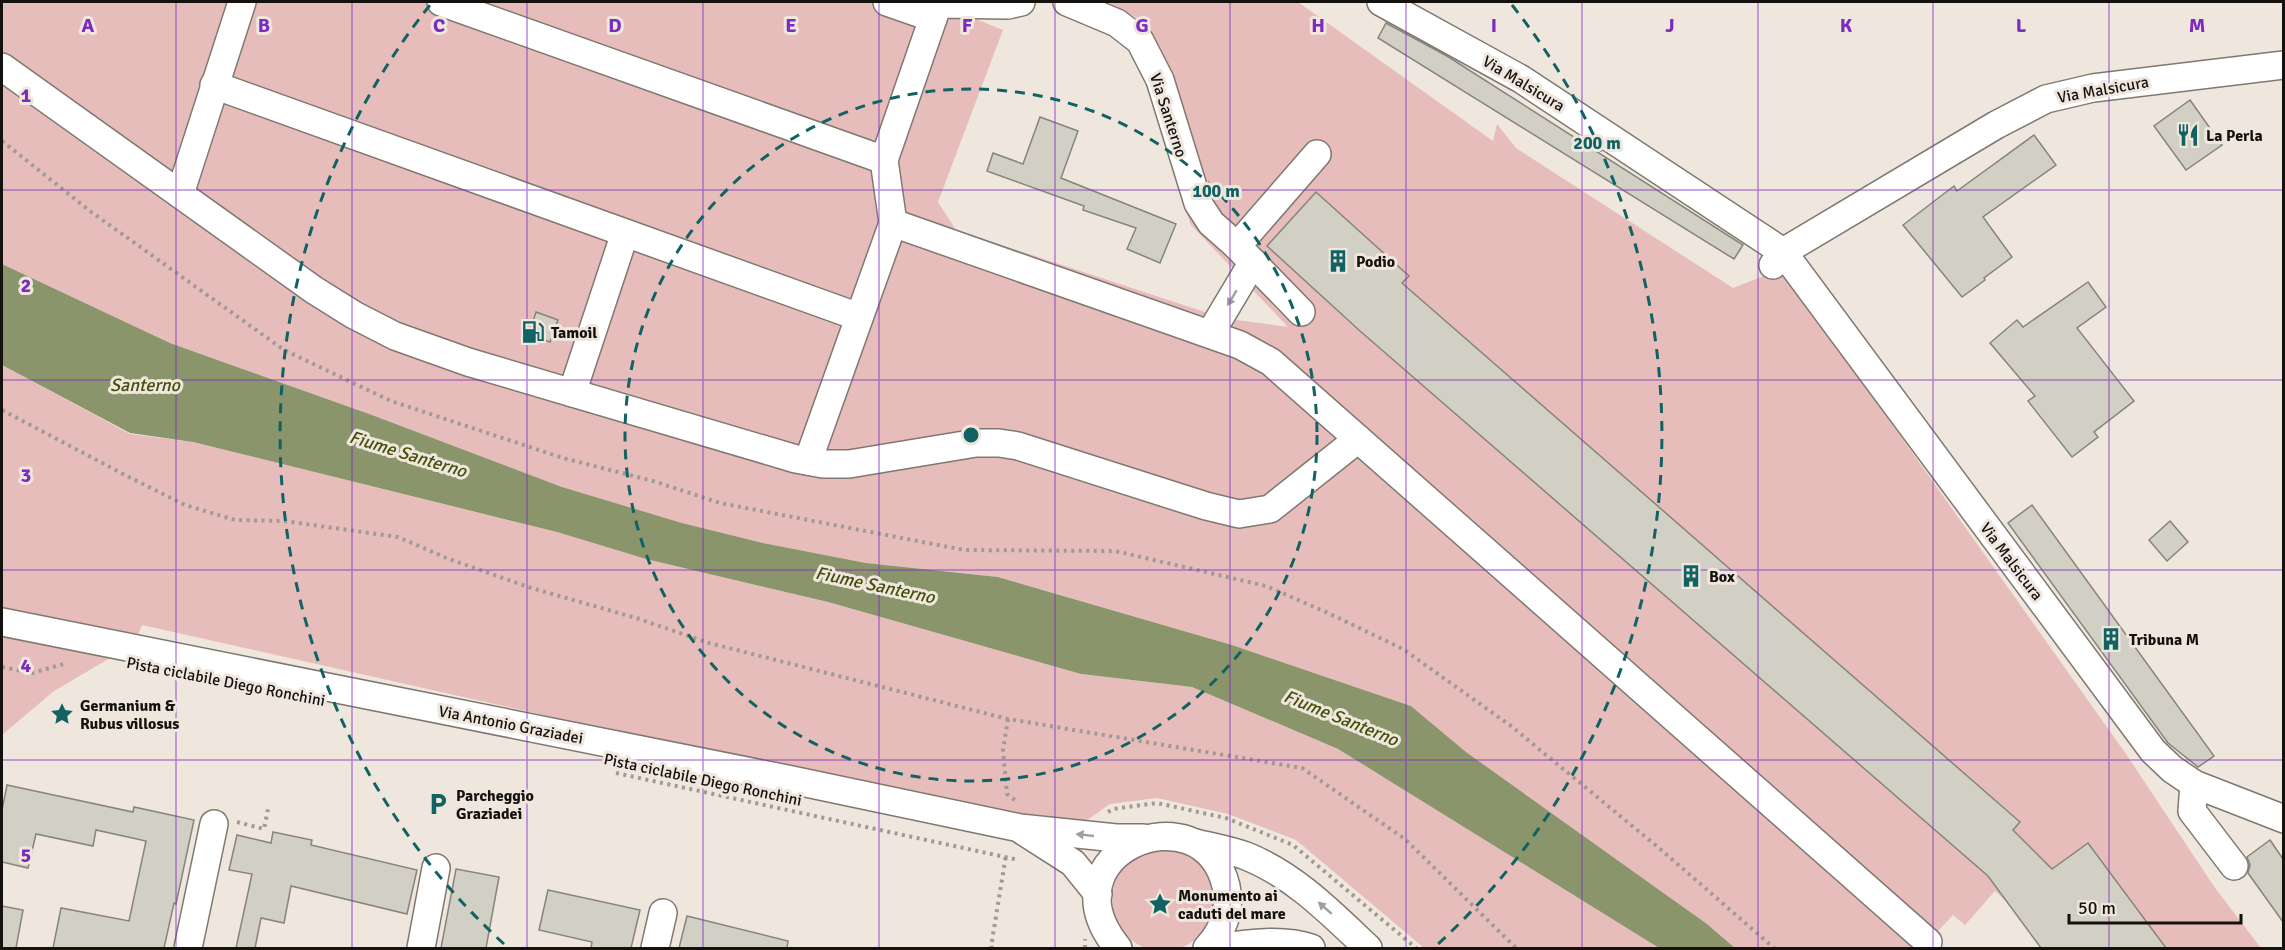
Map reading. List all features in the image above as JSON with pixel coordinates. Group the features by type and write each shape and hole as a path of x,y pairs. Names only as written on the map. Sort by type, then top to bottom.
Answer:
{"street":[{"path":"180,194 242,2"},
{"path":"441,2 884,160"},
{"path":"887,2 933,18"},
{"path":"808,461 893,224 884,160 938,4 1008,5 1021,2"},
{"name":"Via Santerno","path":"1067,2 1117,24 1140,41 1160,80 1198,203 1211,223 1245,254 1301,312"},
{"name":"Via Malsicura","path":"1381,2 1521,79 1778,259 2153,751 2172,769 2194,784 2283,819"},
{"name":"Via Malsicura","path":"1778,259 1996,125 2046,99 2093,88 2283,65"},
{"path":"2,67 315,290 354,315 395,336 468,362 796,459 849,464 976,443 999,443 1018,446 1206,506 1239,514 1270,508 1358,439"},
{"path":"214,85 860,317"},
{"path":"1210,334 1245,254 1317,153"},
{"path":"893,224 1210,334 1240,345 1271,362 1928,942"},
{"path":"572,393 625,232"},
{"name":"Via Antonio Graziadei","path":"2,622 775,776 1023,816 1116,838 1161,836 1178,838"},
{"path":"2194,784 2192,811 2234,866"},
{"name":"Via Antonio Graziadei","path":"1023,816 1073,863 1099,906 1107,935 1118,948"},
{"path":"188,948 214,824"},
{"path":"1100,948 1099,906 1102,876 1112,859 1126,847 1143,838"},
{"path":"1178,838 1193,843 1206,852 1224,878 1227,909 1224,924 1207,948"},
{"path":"1178,838 1245,856 1273,868 1298,885 1368,948"},
{"path":"420,948 436,868"},
{"path":"655,948 663,913"},
{"path":"1217,948 1259,943 1286,943 1311,948"}],"path":[{"path":"2,141 90,211 284,350 391,401 563,458 653,481 720,503 964,550 1115,551 1266,586 1328,613 1403,649 1511,726 1659,848 1774,948"},
{"path":"2,410 185,505 236,520 284,521 398,537 449,559 528,587 709,642 1008,719 1302,768 1405,839 1516,948"},
{"path":"2,667 32,673 65,662 76,665"},
{"path":"1008,719 1003,750 1007,794 1016,801 1023,816"},
{"name":"Pista ciclabile Diego Ronchini","path":"607,771 1006,855 1022,861"},
{"path":"214,824 214,817 264,829 268,809"},
{"path":"993,948 991,947 1006,855"}],"shaded area":[{"path":"2,2 933,2 1003,30 938,202 956,230 1223,318 1288,327 1191,225 1185,209 1198,203 1152,35 1135,17 1108,2 1298,2 1493,141 1497,124 1516,148 1733,288 1779,270 1787,276 2126,754 2215,888 2261,948 2041,948 2007,902 1995,891 1965,925 1953,915 1922,948 1735,948 1707,924 1466,752 1411,706 1232,645 999,577 866,563 763,543 682,523 562,487 372,415 170,343 2,264"},
{"path":"2,365 130,434 193,442 557,532 646,559 828,602 1081,674 1192,687 1338,749 1659,948 1424,948 1296,840 1228,814 1157,798 1110,804 1083,823 1035,814 1025,823 142,625 134,644 54,691 2,735"},
{"path":"1163,849 1183,853 1199,864 1210,880 1214,900 1210,920 1199,936 1183,947 1163,951 1143,947 1127,936 1116,920 1112,900 1116,880 1127,864 1143,853"}],"water":[{"name":"Santerno","path":"2,264 170,343 372,415 562,487 682,523 763,543 866,563 998,577 1232,645 1411,706 1466,752 1707,924 1735,948 1659,948 1338,749 1192,687 1081,674 828,602 646,559 557,532 193,442 130,433 2,365"}],"building":[{"path":"1386,23 1447,56 1743,245 1734,259 1378,38"},
{"name":"La Perla","path":"2190,100 2222,145 2186,170 2154,126"},
{"path":"1040,117 1078,131 1061,178 1176,224 1160,263 1127,249 1136,228 1083,210 1084,206 987,171 993,153 1023,164"},
{"path":"2034,135 2056,165 1983,217 2012,257 1962,297 1903,225 1954,186 1957,191"},
{"name":"Box","path":"1316,192 1409,276 1402,283 2020,822 2013,830 2052,869 2088,843 2166,948 2041,948 1988,876 1360,331 1267,246"},
{"path":"2088,282 2106,307 2077,328 2134,401 2094,432 2098,437 2072,457 2028,401 2035,396 1990,343 2017,320 2023,327"},
{"path":"536,312 558,320 550,342 529,335"},
{"name":"Tribuna M","path":"2032,505 2214,756 2198,767 2168,743 2008,523"},
{"path":"2170,521 2188,542 2167,561 2149,540"},
{"path":"7,785 133,812 134,807 194,820 164,948 53,948 61,908 129,921 146,841 96,830 93,846 36,834 28,868 2,862 2,810"},
{"path":"273,832 312,840 311,845 417,870 407,914 291,886 284,923 261,918 255,948 236,948 252,874 229,870 237,835 271,843"},
{"path":"2270,840 2283,859 2283,922 2248,873 2250,865 2247,857"},
{"path":"456,869 499,877 486,948 441,948"},
{"path":"548,890 640,910 631,948 591,948 592,942 539,930"},
{"path":"2,906 23,910 16,948 2,948"},
{"path":"687,916 788,941 787,948 679,948"}],"place":[{"name":"La Perla","path":"2188,135"},
{"name":"Podio","path":"1338,261"},
{"name":"Tamoil","path":"533,332"},
{"name":"Box","path":"1691,576"},
{"name":"Tribuna M","path":"2111,639"},
{"name":"Germanium & Rubus villosus","path":"62,714"},
{"name":"Parcheggio Graziadei","path":"438,804"},
{"name":"Monumento ai caduti del mare","path":"1160,904"}],"water label":[{"name":"Fiume Santerno","path":"408,454"},
{"name":"Fiume Santerno","path":"875,585"},
{"name":"Fiume Santerno","path":"1341,718"}]}
